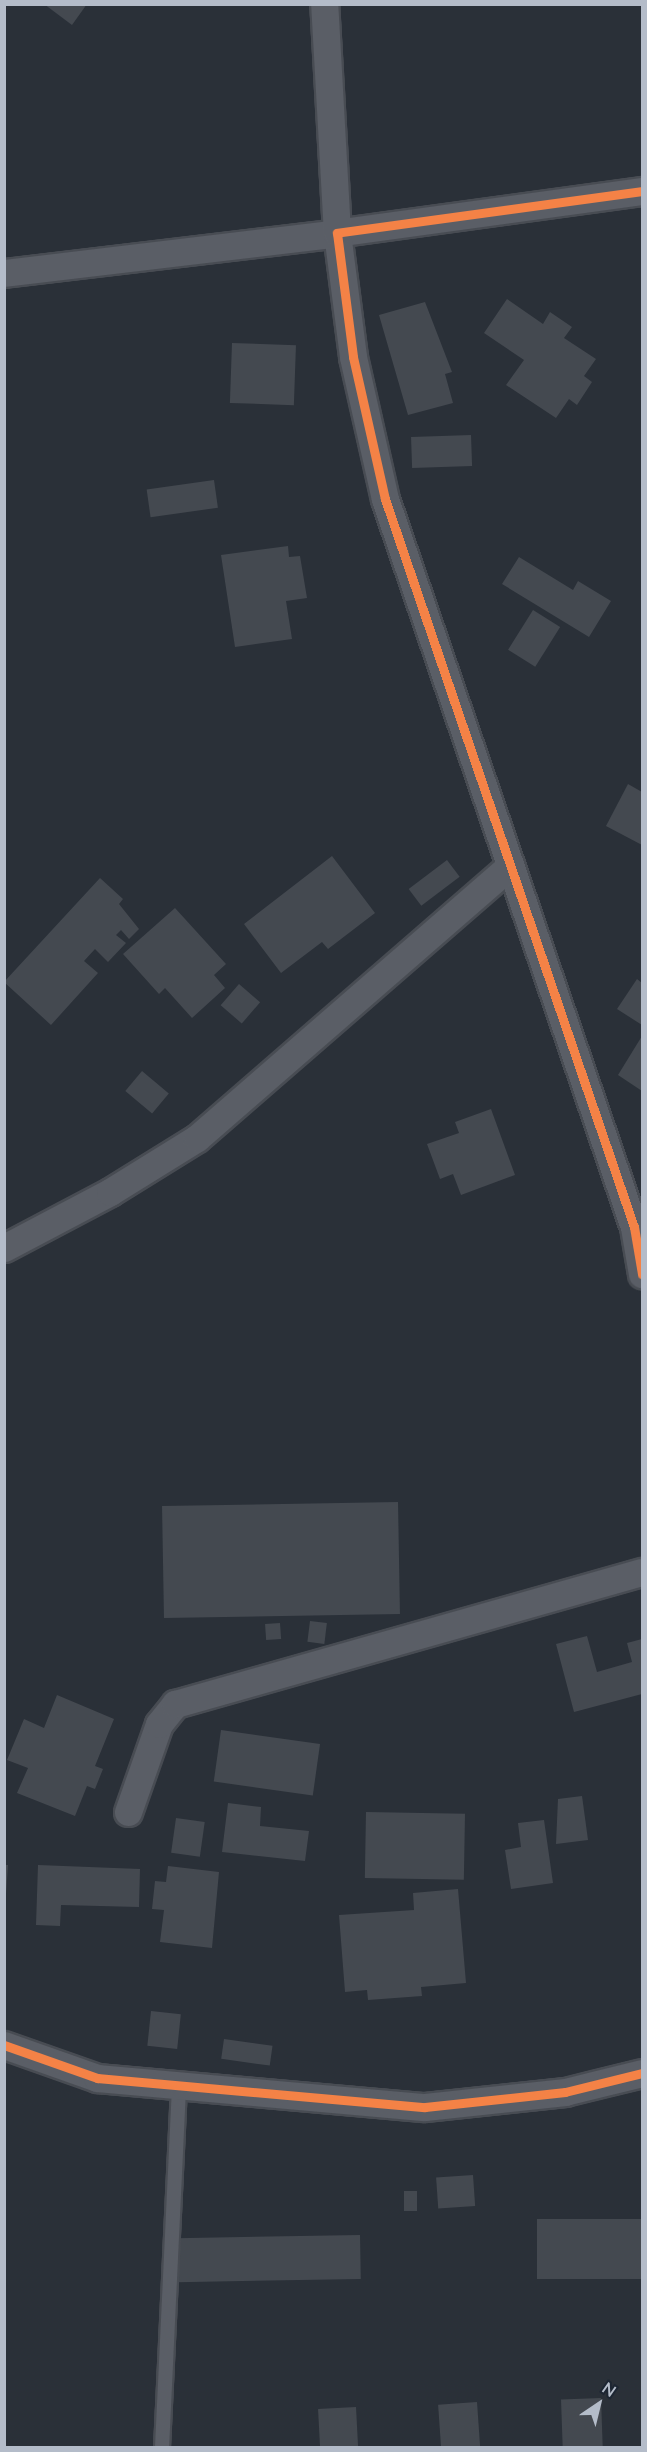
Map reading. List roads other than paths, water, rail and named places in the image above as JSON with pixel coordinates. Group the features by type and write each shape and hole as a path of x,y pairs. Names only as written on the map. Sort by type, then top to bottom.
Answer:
{"street":[{"path":"324,4 337,233 353,357 385,499 634,1227 642,1274"},
{"path":"4,273 337,233 642,191"},
{"path":"4,1248 110,1192 197,1138 510,866"},
{"path":"128,1812 159,1724 175,1704 642,1572"},
{"path":"4,2045 97,2078 425,2107 565,2092 642,2073"}],"lane":[{"path":"162,2448 179,2087"}]}
